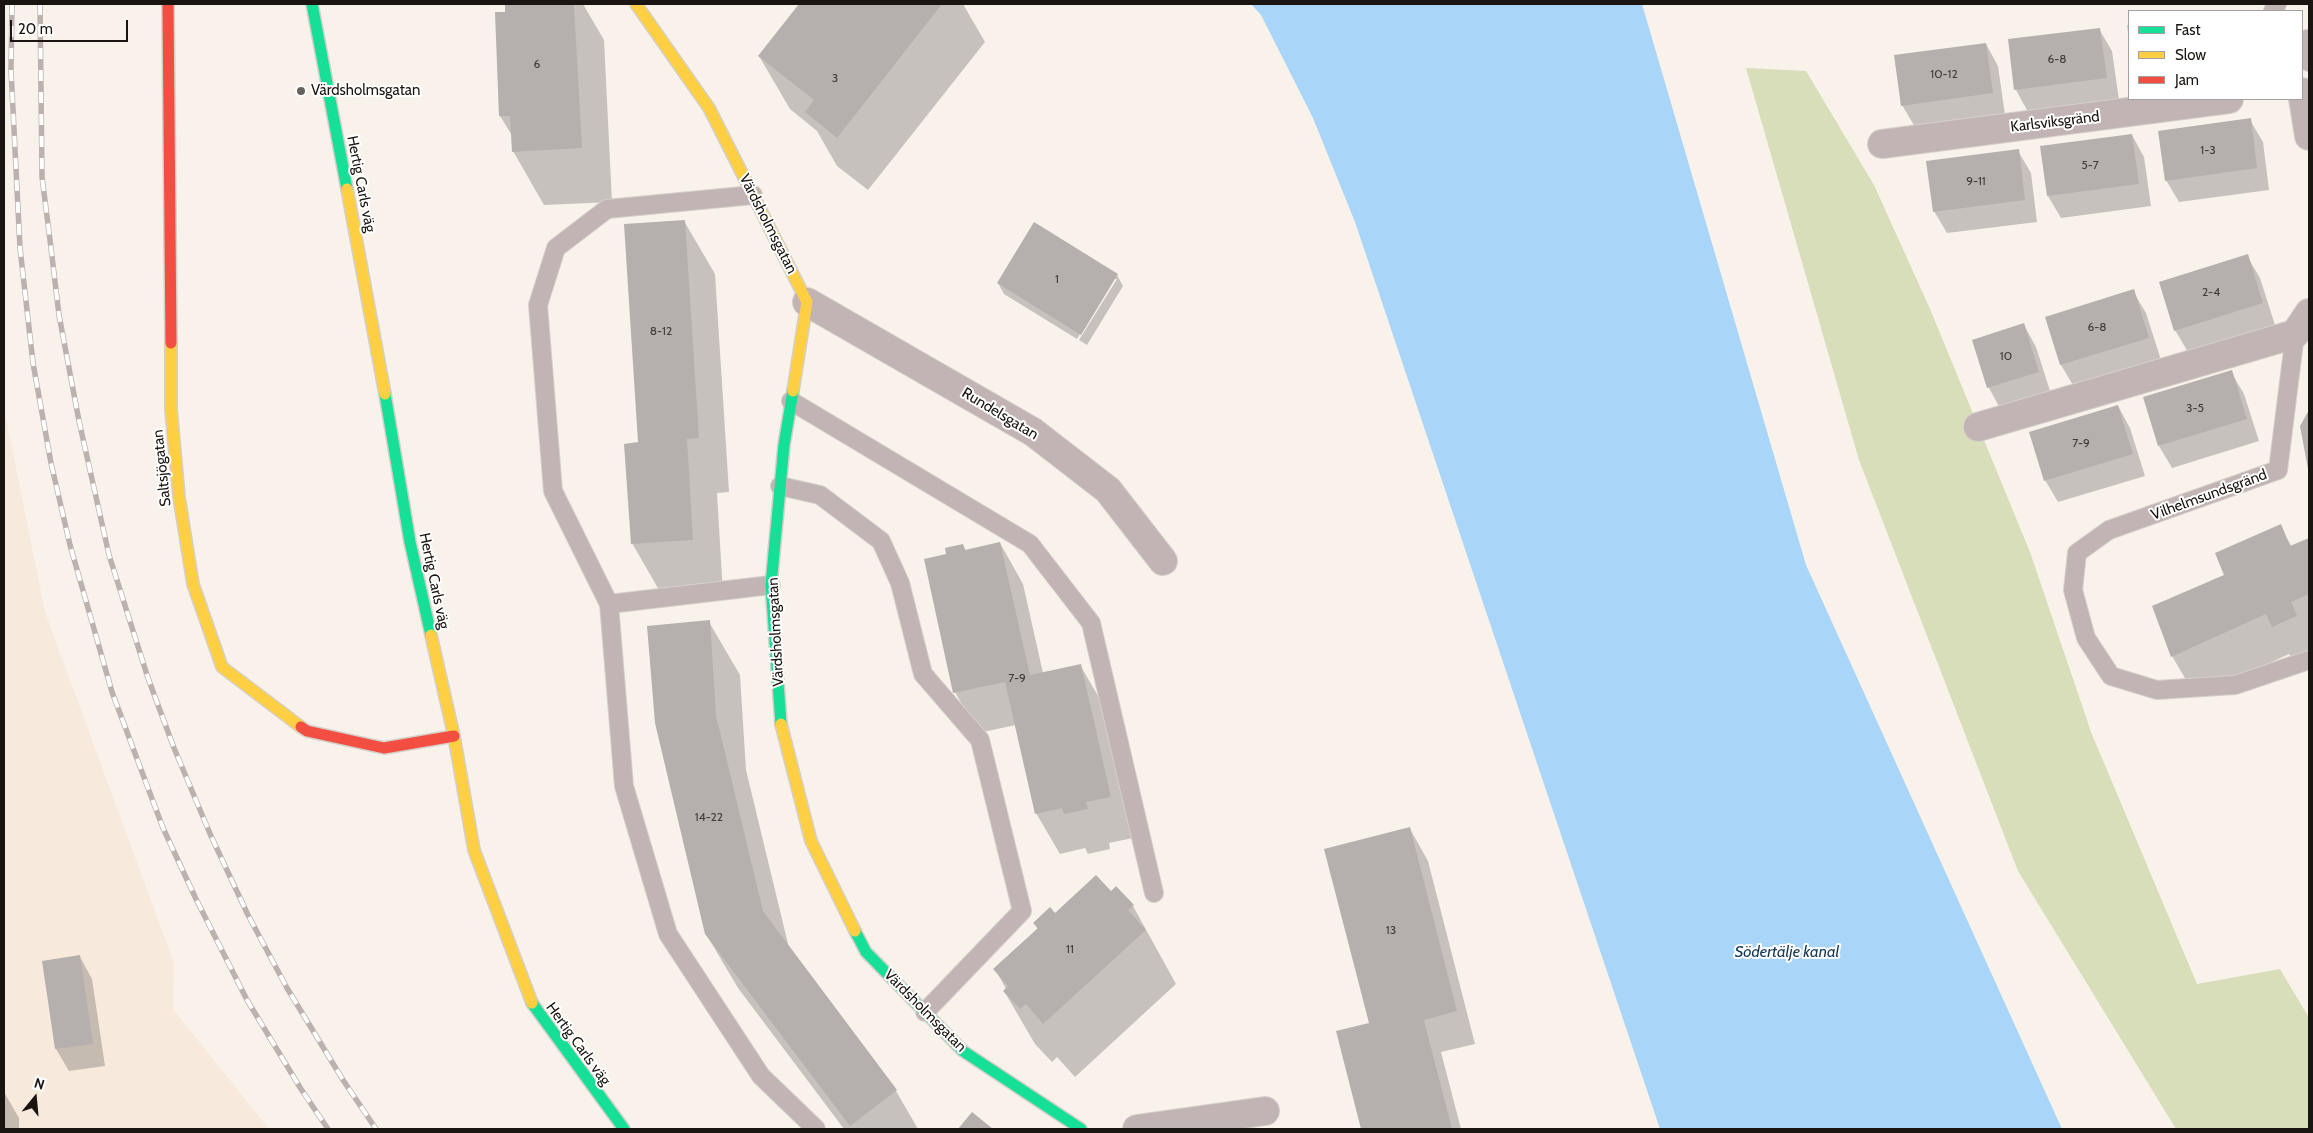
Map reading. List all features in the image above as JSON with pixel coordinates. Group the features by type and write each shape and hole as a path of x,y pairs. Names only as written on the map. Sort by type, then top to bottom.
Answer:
{"street":[{"name":"Saltsjögatan","path":"168,4 171,409 179,497 193,584 222,667 307,731 384,748 454,736"},
{"name":"Hertig Carls väg","path":"312,4 377,349 410,542 454,736 474,850 533,1006 624,1129"},
{"name":"Värdsholmsgatan","path":"636,4 709,108 807,302 791,400 780,486 771,585 781,724 811,841 866,952 963,1051 1081,1129"},
{"path":"2303,97 2309,136"},
{"name":"Karlsviksgränd","path":"1882,144 2221,100"},
{"name":"Rundelsgatan","path":"807,302 1033,432 1108,490 1163,561"},
{"name":"Vilhelmsundsgränd","path":"1978,427 2302,323"},
{"path":"1137,1129 1265,1111"}],"lane":[{"path":"2306,39 2309,62"},
{"path":"753,195 607,209 556,248 538,305 553,491 609,604 624,786 668,934 761,1076 816,1129"},
{"name":"Vilhelmsundsgränd","path":"2302,323 2278,470 2109,530 2077,553 2073,590 2086,638 2112,676 2157,690 2236,685 2309,660"},
{"path":"791,400 1030,544 1091,623 1154,894"},
{"path":"780,486 820,495 881,541 900,583 923,674 980,740 1022,911 925,1012"},
{"path":"609,604 771,585"}],"shaded area":[{"path":"4,408 45,612 174,963 173,1009 269,1129 4,1129"}],"green space":[{"path":"1746,68 1806,71 1874,185 1930,309 2030,552 2091,732 2197,984 2280,969 2309,1018 2309,1129 2176,1129 2018,871 1859,460"}],"water":[{"name":"Södertälje kanal","path":"1251,4 1642,4 1806,565 2062,1129 1660,1129 1355,222 1313,118 1261,15"}],"building":[{"path":"505,4 574,4 582,148 512,152 510,116 499,116 495,12 505,12"},
{"path":"799,4 942,4 837,138 805,112 814,100 758,56"},
{"path":"2100,28 2107,78 2014,90 2008,39"},
{"path":"1986,43 1993,93 1901,106 1894,55"},
{"path":"2251,118 2257,168 2165,181 2158,131"},
{"path":"2132,134 2139,184 2047,196 2040,146"},
{"path":"2019,149 2025,200 1933,212 1926,161"},
{"path":"685,220 699,438 687,439 693,540 631,544 624,444 638,442 624,224"},
{"path":"1034,222 1118,274 1081,335 997,283"},
{"path":"2248,254 2263,303 2174,331 2159,282"},
{"path":"2134,289 2149,338 2060,365 2045,317"},
{"path":"2024,323 2039,372 1987,388 1972,340"},
{"path":"2232,370 2247,419 2158,446 2143,397"},
{"path":"2118,405 2133,454 2044,481 2029,432"},
{"path":"2309,410 2309,469 2308,469 2300,426"},
{"path":"2281,524 2290,546 2309,538 2309,594 2291,602 2297,616 2272,627 2266,614 2171,657 2152,606 2224,575 2215,553"},
{"path":"1000,542 1030,675 1081,664 1111,797 1086,802 1088,809 1064,814 1062,808 1035,814 1005,682 953,693 924,559 946,554 945,548 963,544 965,550"},
{"path":"710,620 716,715 763,911 897,1090 850,1126 705,934 655,723 647,626"},
{"path":"1410,827 1457,1011 1424,1020 1452,1129 1361,1129 1336,1031 1369,1023 1324,849"},
{"path":"1096,875 1111,891 1116,886 1134,905 1128,910 1146,930 1043,1024 1026,1004 1020,1009 1003,991 1008,986 993,969 1038,928 1033,923 1050,907 1055,913"},
{"path":"80,955 93,1044 55,1049 42,961"},
{"path":"972,1112 993,1129 958,1129"}],"railway":[{"path":"12,4 11,70 20,248 33,363 51,463 70,545 112,692 163,828 196,899 247,1000 301,1089 328,1129"},
{"path":"40,4 42,177 59,315 79,421 109,555 148,678 174,748 211,836 248,915 287,988 343,1080 376,1129"}],"traffic: fast":[{"path":"312,4 347,189"},
{"path":"781,724 771,585 784,445 793,391"},
{"path":"385,394 410,542 431,635"},
{"path":"855,931 866,952 963,1051 1081,1129"},
{"path":"532,1003 624,1129"}],"traffic: slow":[{"path":"636,4 709,108 807,302 793,391"},
{"path":"347,189 385,394"},
{"path":"171,343 171,409 179,497 193,584 222,667 301,727"},
{"path":"431,635 454,736 474,850 532,1003"},
{"path":"781,724 811,841 855,931"}],"traffic: jam":[{"path":"168,4 171,343"},
{"path":"301,727 307,731 384,748 454,736"}],"place":[{"name":"Värdsholmsgatan","path":"301,91"}]}
